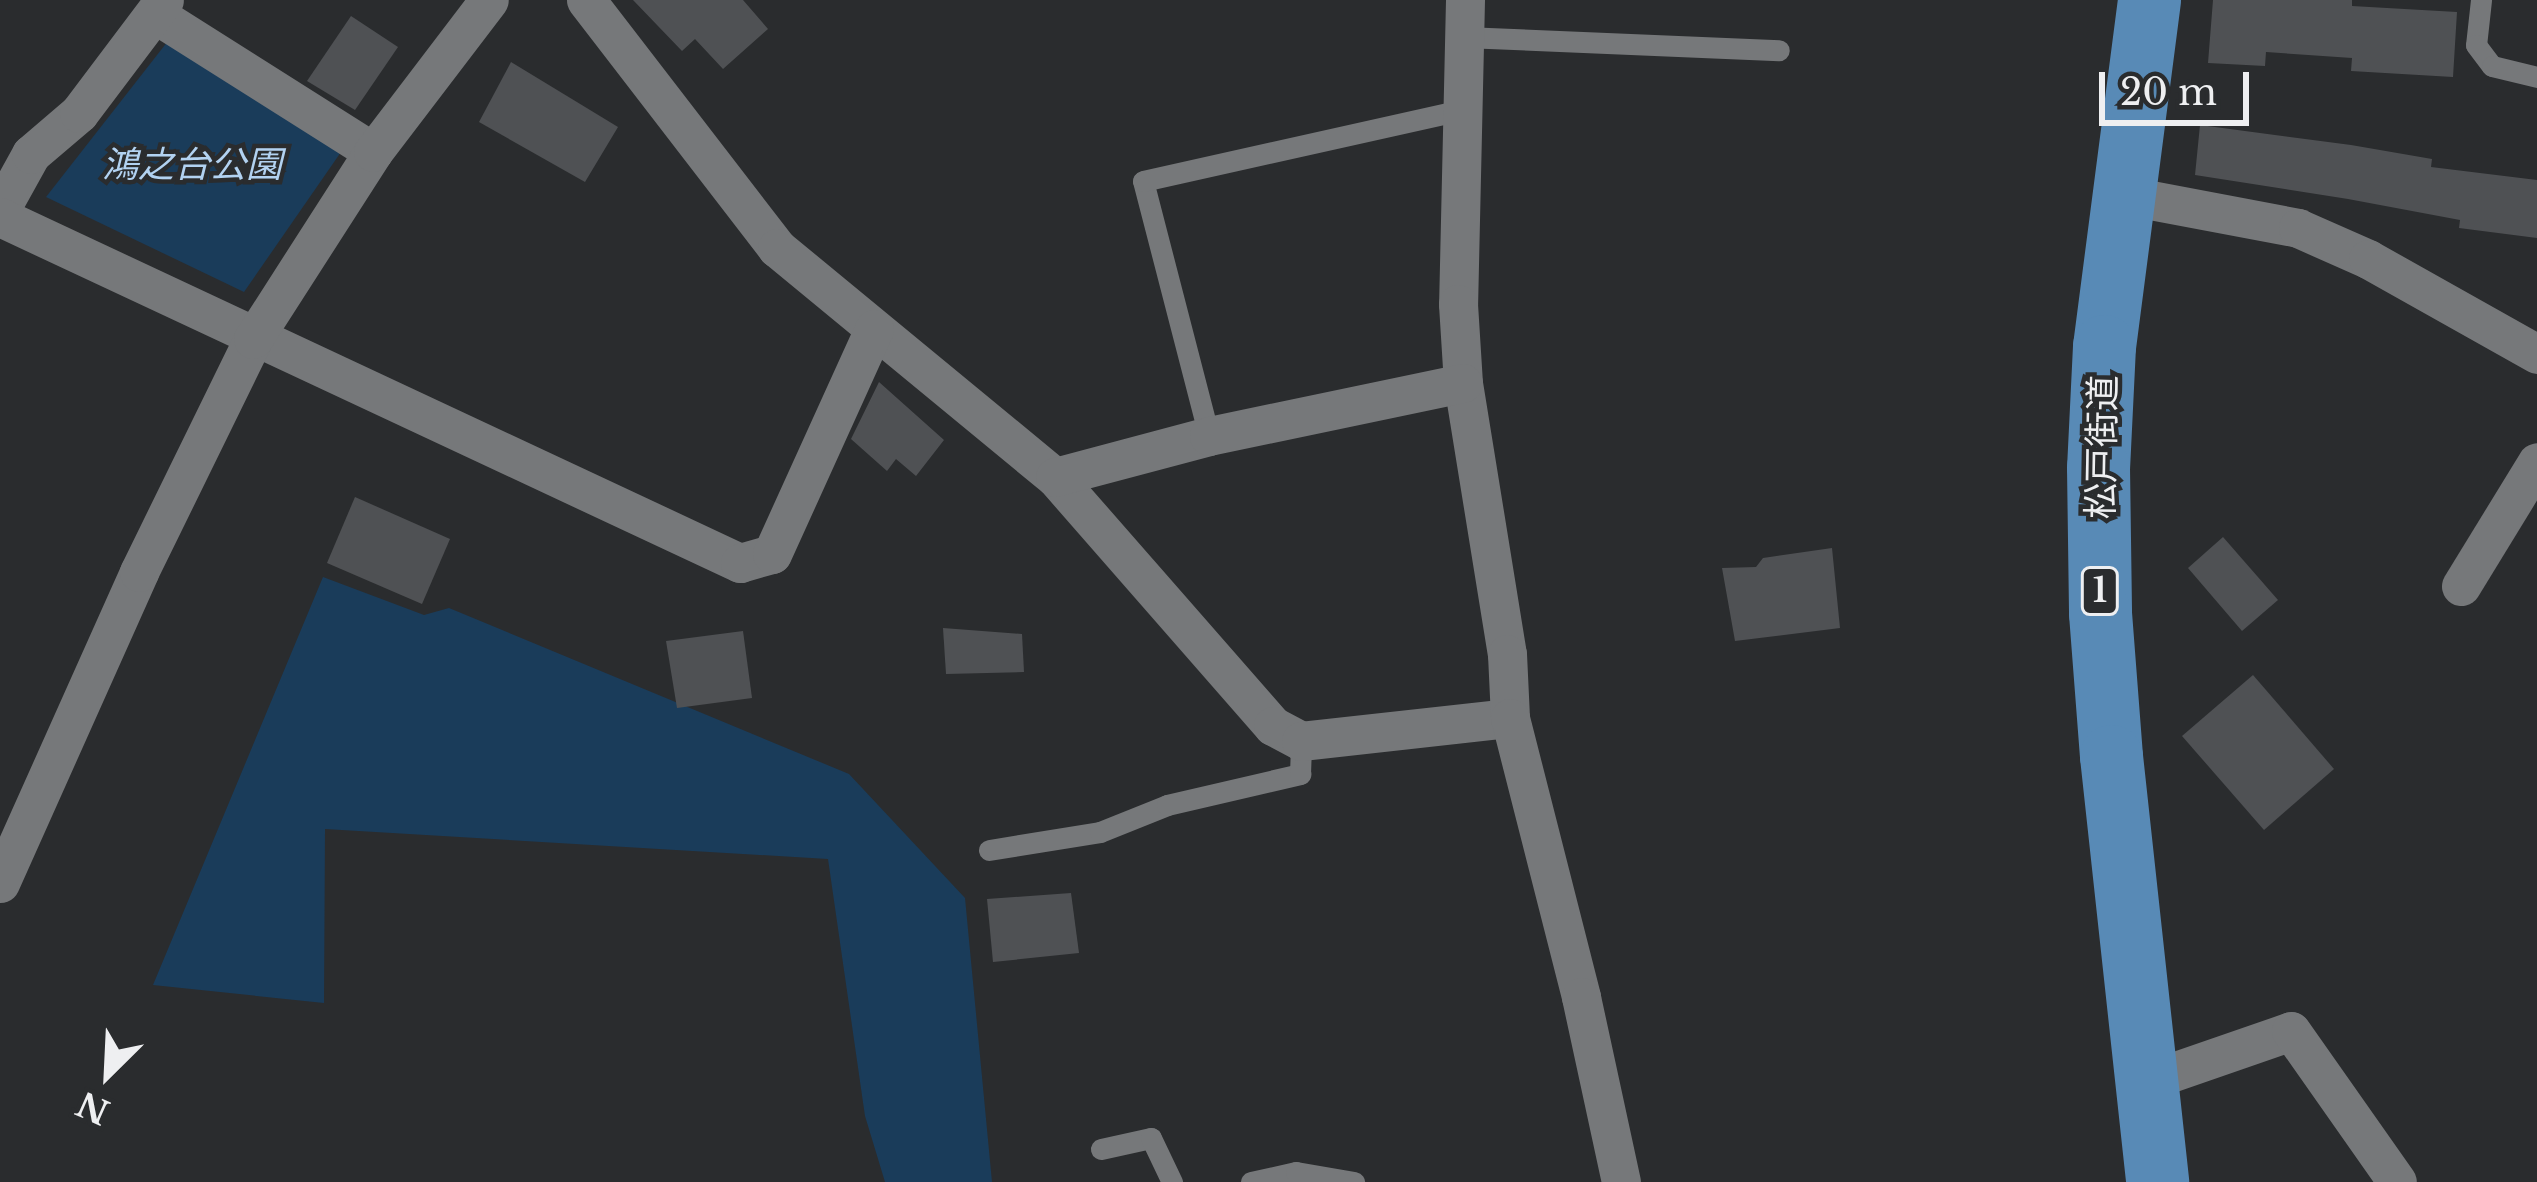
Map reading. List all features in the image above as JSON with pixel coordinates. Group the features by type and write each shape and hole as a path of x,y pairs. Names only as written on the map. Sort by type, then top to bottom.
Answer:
{"main road":[{"name":"松戸街道","path":"2149,0 2103,366 2100,613 2157,1182"}],"street":[{"path":"0,883 139,572 253,339 373,152 489,0"},
{"path":"586,0 777,248 1055,477 1273,726 1301,741 1510,718"},
{"path":"373,152 159,7 79,113 31,154 0,213 253,339 740,563 772,554 874,328"},
{"path":"1464,19 1458,304 1462,383 1504,632 1510,718 1581,997 1621,1182"},
{"path":"2124,195 2298,229 2368,259 2537,354"},
{"path":"1055,477 1209,436 1462,383"},
{"path":"2461,586 2537,462"},
{"path":"2147,1082 2291,1031 2397,1182"}],"lane":[{"path":"2481,0 2476,45 2492,65 2537,77"},
{"path":"1464,19 1780,50"},
{"path":"1209,436 1143,181 1461,110"},
{"path":"989,850 1100,832 1167,805 1300,774 1301,741"},
{"path":"1100,1149 1151,1138 1172,1182"},
{"path":"1251,1182 1296,1172 1354,1182"}],"green space":[{"name":"鴻之台公園","path":"168,41 341,152 244,292 46,197"},
{"path":"323,577 424,615 449,608 849,774 965,898 992,1182 885,1182 865,1116 828,859 325,829 324,1003 153,985"}],"building":[{"path":"633,0 743,0 768,29 723,69 695,39 682,51"},
{"path":"2213,0 2352,0 2352,6 2457,12 2453,77 2351,71 2352,58 2266,52 2265,66 2208,63"},
{"path":"351,16 398,47 355,110 307,81"},
{"path":"511,62 618,127 585,182 479,122"},
{"path":"2200,125 2351,145 2432,159 2431,167 2537,180 2537,238 2459,228 2460,220 2195,175"},
{"path":"879,382 944,440 916,476 896,459 887,471 851,439"},
{"path":"355,497 450,539 422,604 327,563"},
{"path":"2223,537 2278,600 2242,631 2188,568"},
{"path":"1832,548 1840,628 1735,641 1722,568 1756,567 1763,558"},
{"path":"943,628 1022,634 1024,672 946,674"},
{"path":"743,631 752,698 677,708 666,641"},
{"path":"2253,675 2334,769 2264,830 2182,736"},
{"path":"1071,893 1079,953 993,962 987,899"}]}
